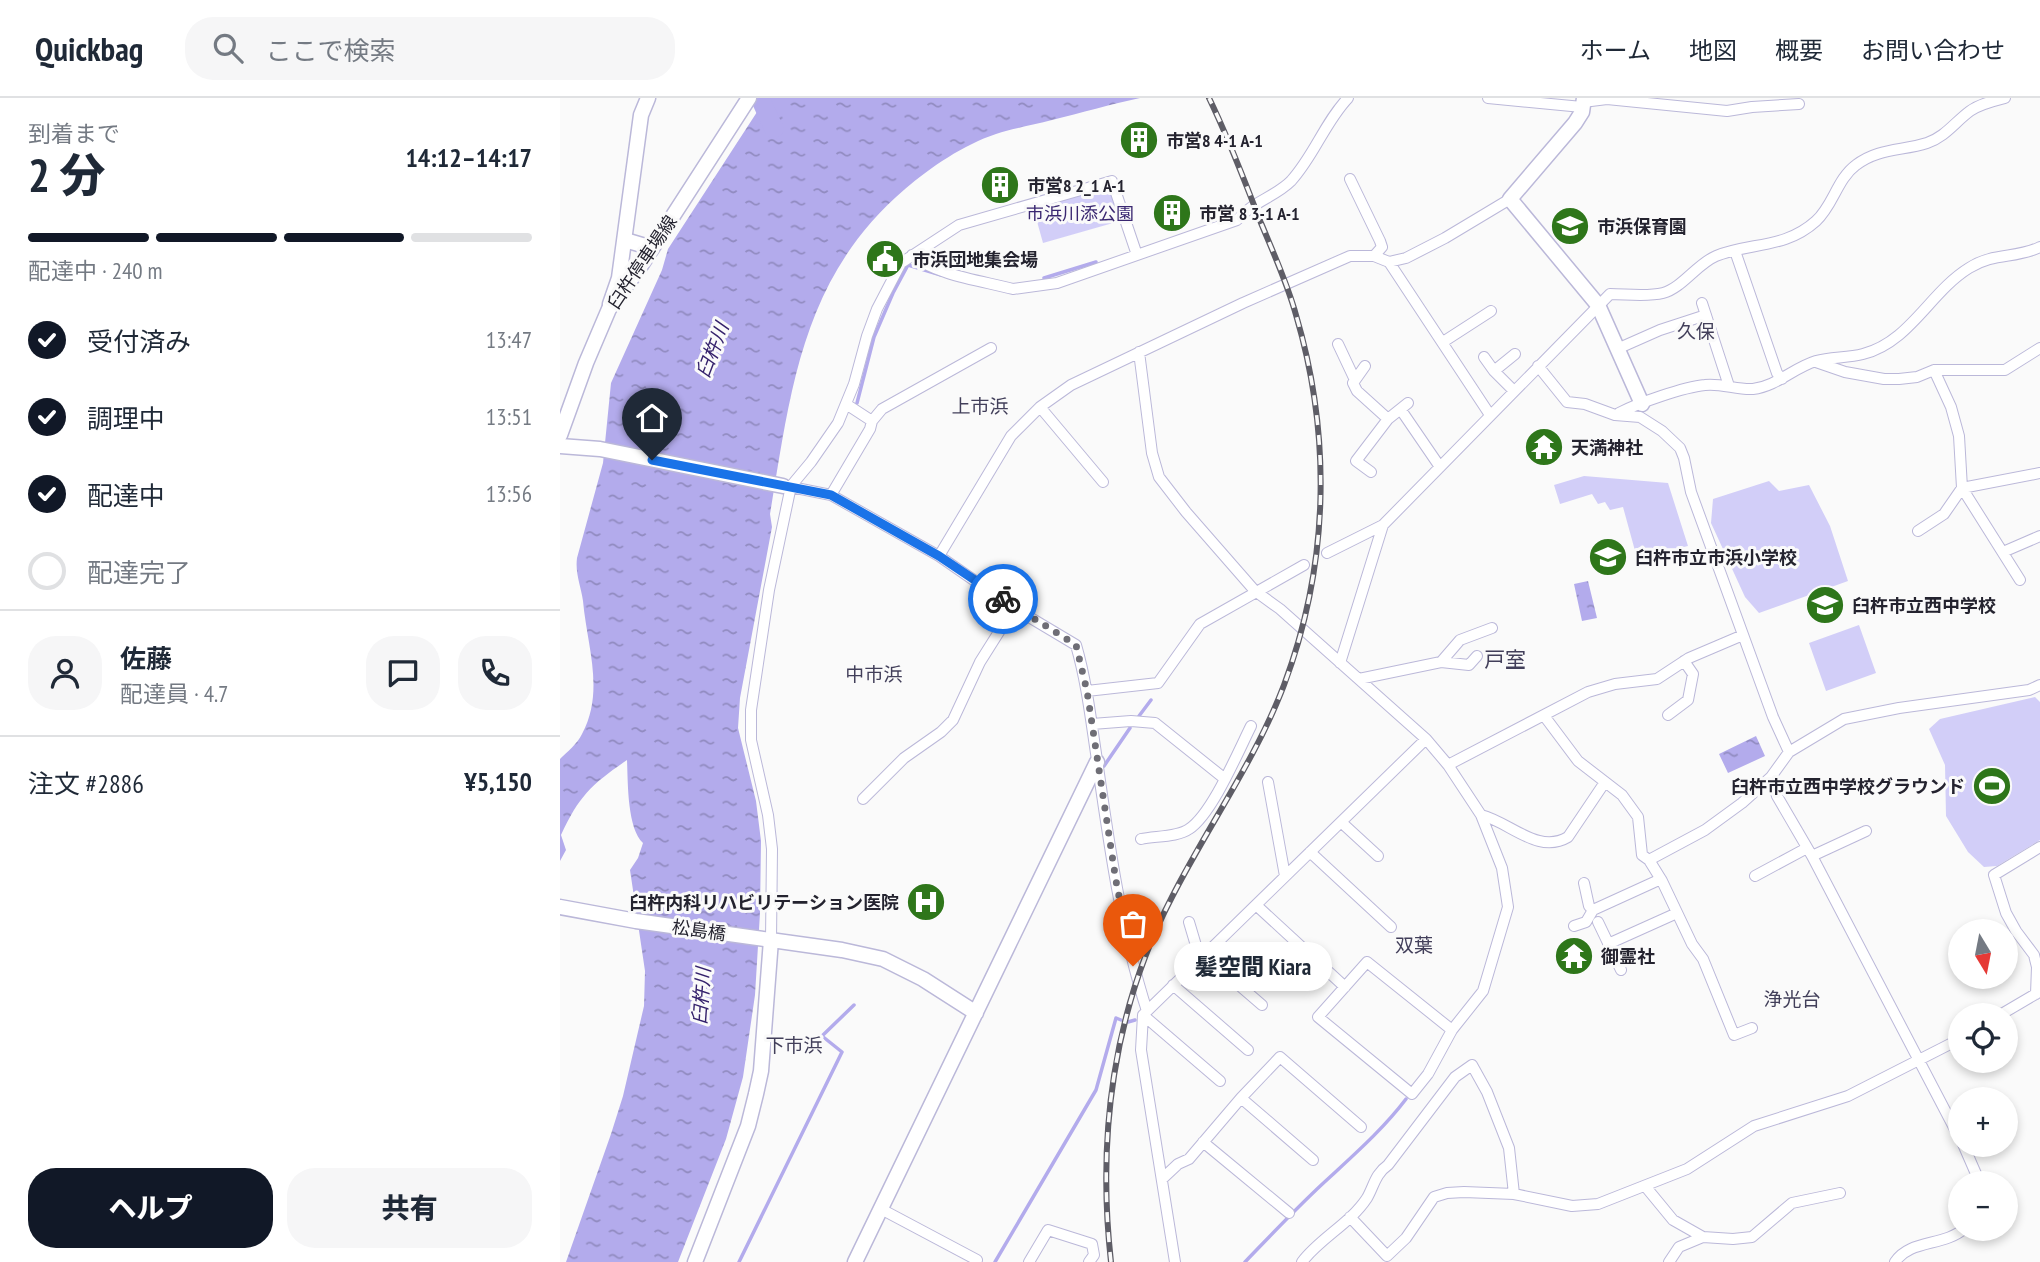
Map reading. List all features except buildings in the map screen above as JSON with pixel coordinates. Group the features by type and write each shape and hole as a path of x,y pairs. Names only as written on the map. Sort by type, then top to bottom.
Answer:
{"street":[{"path":"609,309 620,278 641,115 648,98"},
{"path":"912,255 921,263 943,271 1013,289 1056,283 1237,220 1247,209 1274,195 1293,179 1348,98"},
{"path":"1488,98 1583,103 1607,99 1727,111 1799,104"},
{"path":"1327,553 1383,525 1610,294 1665,293 1717,256 1768,246 1800,234 1822,215 1844,177 1855,166 1872,155 1928,142 1942,136 1971,110 2005,98"},
{"name":"臼杵停車場線","path":"560,435 609,309 653,248 749,99"},
{"path":"939,556 1011,436 1040,407 1071,385 1350,256 1374,256 1389,261 1406,258 1445,238 1510,199 1576,122 1583,103"},
{"path":"1350,179 1382,247 1374,256"},
{"path":"695,1262 751,1115 761,1071 772,849 768,816 751,740 751,710 787,486 811,463 838,423 877,309 901,263 912,255 959,225 1112,181 1137,256"},
{"path":"1510,199 1598,305 1642,404"},
{"path":"625,240 653,248"},
{"path":"1615,415 1684,389 1704,385 1753,389 1767,386 1815,361 1865,354 1888,344 1903,333 1944,286 1970,267 1985,258 2019,254 2040,247"},
{"path":"1735,251 1777,373 1782,379"},
{"path":"1389,261 1490,415"},
{"path":"1702,303 1729,386"},
{"path":"1443,342 1492,311"},
{"path":"1617,349 1660,330 1706,315"},
{"path":"1338,344 1355,380"},
{"path":"831,495 882,409 991,348"},
{"path":"1815,361 1845,372 1885,379 1917,377 1934,370 2005,370 2040,348"},
{"path":"1139,352 1152,453 1159,477 1255,591 1280,609 1426,739 1448,765 1481,815 1503,868 1508,907 1483,991 1452,1030 1428,1074 1412,1094 1318,1017 1367,962 1452,1030"},
{"path":"1494,371 1515,354"},
{"path":"1484,357 1514,391"},
{"path":"1365,366 1353,383 1357,391 1388,419"},
{"path":"1538,366 1567,402 1585,404 1615,415 1640,418 1672,439 1680,448 1691,492 1788,752"},
{"path":"1934,370 1951,407 1959,436 1962,488 2020,580"},
{"path":"846,404 873,421"},
{"path":"1371,472 1356,461 1388,419 1404,406 1440,467"},
{"path":"1040,407 1103,482"},
{"path":"560,446 600,449 831,495 939,556 1014,608 1076,645 1087,691 1116,881 1145,1013 1141,1050 1175,1262"},
{"path":"1918,531 1944,514 1962,488 2040,473"},
{"path":"1340,663 1383,525"},
{"path":"2003,552 2040,536"},
{"path":"1087,691 1158,683 1200,624 1304,565"},
{"path":"863,799 904,758 941,732 953,720 980,662 1014,608"},
{"path":"1441,662 1460,640 1492,628"},
{"path":"1448,765 1588,692 1615,684 1657,679 1684,661 1743,635"},
{"path":"1359,679 1441,662 1469,665 1477,656"},
{"path":"1668,715 1688,700 1693,674 1684,661"},
{"path":"1649,860 1705,830 1742,803 1771,777 1788,752 1833,724 1858,715 2029,690 2040,685"},
{"path":"1545,716 1578,761 1622,795 1638,817 1642,855 1649,860 1661,879 1692,944 1703,958 1734,1035 1752,1028"},
{"path":"1092,724 1130,720 1155,723 1225,779"},
{"path":"1141,839 1187,831 1198,822 1225,779 1251,726"},
{"path":"1145,1013 1426,739"},
{"path":"855,1262 1097,762"},
{"path":"1771,777 1777,796 1810,852 1948,1115"},
{"path":"1268,782 1285,876"},
{"path":"1481,815 1541,843 1560,842 1568,837 1605,782"},
{"path":"1341,822 1378,856"},
{"path":"1755,876 1866,831"},
{"path":"2018,1005 2038,993 2037,967 2034,955 2006,913 1994,875 2040,847"},
{"path":"1310,852 1391,927"},
{"path":"1574,926 1586,922 1593,910 1661,879"},
{"path":"1584,883 1589,906 1593,910"},
{"path":"1256,905 1345,987"},
{"name":"松島橋","path":"560,907 636,922 766,939 883,959 923,979 975,1013"},
{"path":"1608,944 1677,913"},
{"path":"1189,922 1202,957 1262,1005"},
{"path":"1598,922 1620,970"},
{"path":"1173,985 1248,1050"},
{"path":"1145,1013 1220,1081"},
{"path":"1350,1217 1387,1255 1406,1238 1434,1197 1455,1192 1514,1194 1552,1203 1583,1206 1615,1198 1696,1164 1754,1126 1848,1096 1948,1045"},
{"path":"1162,1179 1178,1164 1189,1159 1280,1057 1361,1127"},
{"path":"1302,1262 1367,1198 1380,1171 1400,1150 1455,1077 1472,1065 1487,1092 1508,1147 1514,1194"},
{"path":"1241,1098 1313,1160"},
{"path":"1203,1142 1289,1213"},
{"path":"1645,1186 1673,1220 1703,1237 1733,1239 1752,1237 1792,1203 1840,1193"},
{"path":"881,1209 977,1260"},
{"path":"1029,1262 1048,1230 1092,1244 1094,1255 1089,1262"},
{"path":"1669,1262 1679,1247 1703,1237"},
{"path":"1895,1262 1902,1252 1910,1248 1948,1239"}],"green space":[{"name":"市浜川添公園","path":"1109,186 1120,221 1043,243 1033,207"},
{"path":"1584,476 1668,483 1688,546 1637,558 1623,507 1610,510 1605,502 1598,504 1592,494 1560,504 1554,485"},
{"path":"1769,481 1779,491 1809,485 1830,526 1848,581 1759,613 1745,597 1711,523 1713,499"},
{"path":"1859,625 1876,673 1826,691 1809,643"},
{"name":"臼杵市立西中学校グラウンド","path":"2035,697 2040,702 2040,840 1997,866 1984,867 1968,852 1946,816 1945,765 1929,729 1940,719"}],"water":[{"name":"臼杵川","path":"769,98 1140,98 1003,132 948,157 905,189 870,223 843,259 823,298 807,338 785,423 770,514 772,527 740,698 738,728 756,801 761,841 755,995 743,1077 726,1139 678,1262 566,1262 623,1096 644,1006 645,971 630,870 643,843 631,816 627,760 595,784 574,810 561,835 566,850 560,861 560,759 582,734 589,718 593,685 591,652 577,575 577,558 603,463 611,383 662,270 668,249 757,112"},
{"path":"1588,581 1597,618 1582,621 1574,584"},
{"path":"1756,736 1765,756 1728,773 1719,754"}],"waterway":[{"path":"760,98 774,129"},
{"path":"1044,278 1096,262"},
{"path":"857,403 874,337 908,265 941,275"},
{"path":"1139,716 1151,700"},
{"path":"1104,766 1130,728"},
{"path":"739,1262 842,1052 822,1036 854,1005"},
{"path":"995,1262 1096,1090 1116,1018 1121,1020"},
{"path":"1128,1022 1135,1020"},
{"path":"1245,1262 1370,1140 1406,1099"}],"railway":[{"path":"1111,1262 1106,1168 1114,1075 1123,1029 1152,940 1172,897 1246,766 1284,685 1299,640 1317,547 1320,454 1308,361 1284,278 1209,98"}],"way so far":[{"path":"1003,599 1076,645 1087,691 1116,881 1133,966"}],"place":[{"name":"市営8 4-1 A-1","path":"1139,140"},
{"name":"市営8 2_1 A-1","path":"1000,185"},
{"name":"市営 8 3-1 A-1","path":"1172,213"},
{"name":"市浜保育園","path":"1570,226"},
{"name":"市浜団地集会場","path":"885,259"},
{"name":"天満神社","path":"1544,447"},
{"name":"臼杵市立市浜小学校","path":"1608,557"},
{"name":"臼杵市立西中学校","path":"1825,605"},
{"name":"臼杵市立西中学校グラウンド","path":"1992,786"},
{"name":"臼杵内科リハビリテーション医院","path":"926,902"},
{"name":"御霊社","path":"1574,956"},
{"name":"髪空間 Kiara","path":"1133,966"}],"district":[{"name":"久保","path":"1696,331"},
{"name":"上市浜","path":"980,406"},
{"name":"戸室","path":"1505,659"},
{"name":"中市浜","path":"874,674"},
{"name":"双葉","path":"1414,945"},
{"name":"浄光台","path":"1792,999"},
{"name":"下市浜","path":"794,1045"}],"route":[{"path":"652,460 831,495 939,556 1003,599"}]}
